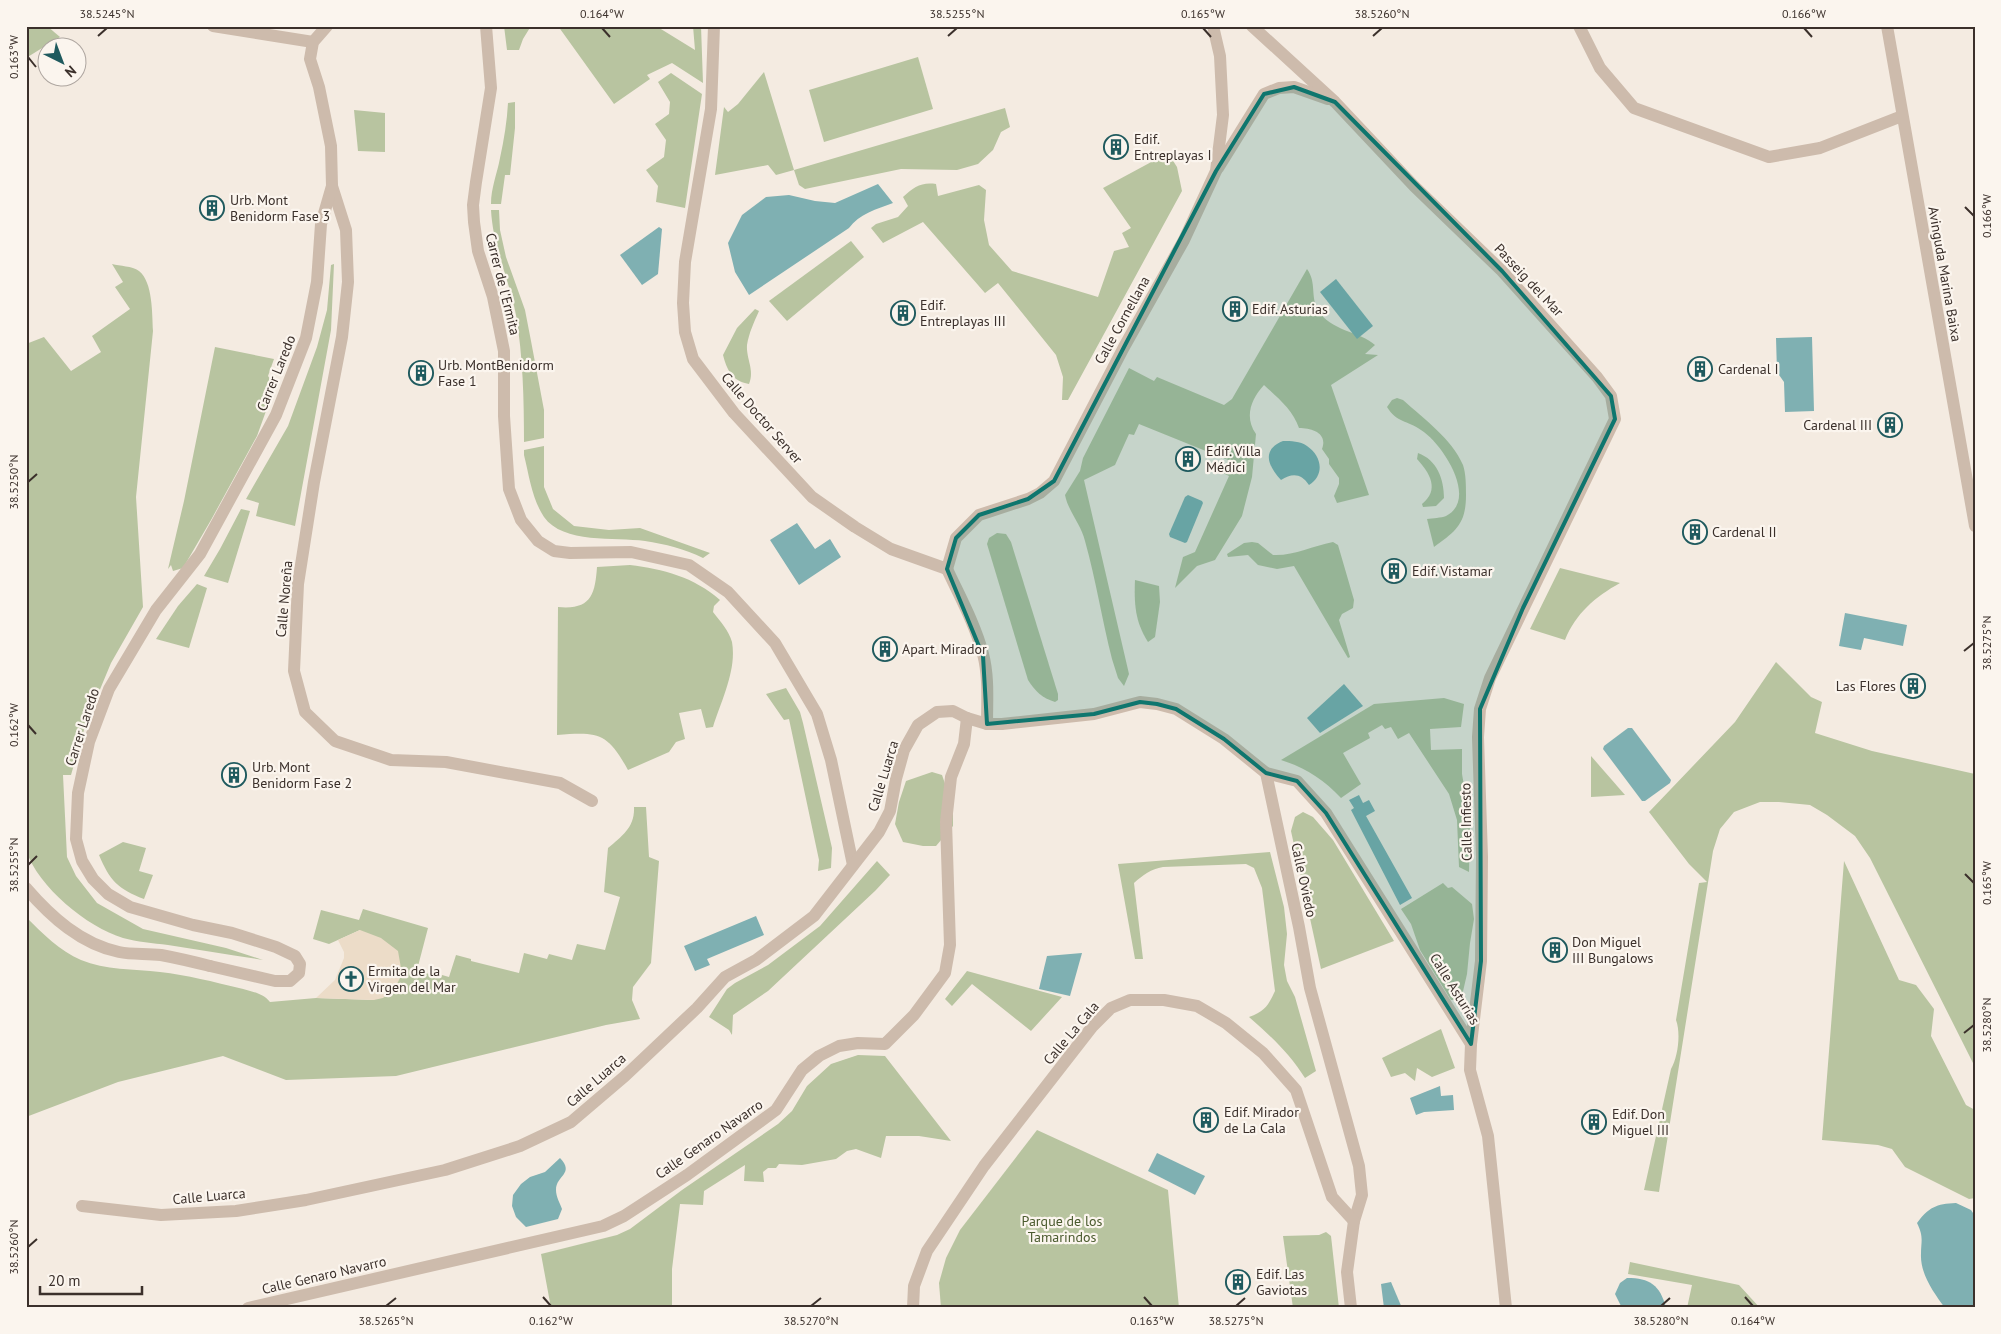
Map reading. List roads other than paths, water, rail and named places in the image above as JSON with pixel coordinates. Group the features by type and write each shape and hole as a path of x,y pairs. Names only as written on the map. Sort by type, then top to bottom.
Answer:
{"street":[{"path":"212,26 313,42"},
{"path":"326,26 313,42 310,59 319,87 331,146 332,186"},
{"name":"Carrer de l'Ermita","path":"486,26 491,88 473,205 474,222 478,251 493,297 504,351 504,416 509,489 521,520 538,541 554,551 570,553 631,552 689,564 728,592 774,643 817,714 831,760 853,865"},
{"name":"Calle Doctor Server","path":"714,26 711,108 684,262 683,303 685,332 693,358 734,413 812,497 891,549 947,569"},
{"name":"Calle Cornellana","path":"947,569 956,538 979,515 1028,499 1040,493 1054,481 1124,347 1184,240 1216,171 1223,115 1220,56 1213,26"},
{"name":"Passeig del Mar","path":"1252,26 1335,102 1414,186 1502,271 1597,377 1611,396 1614,419 1612,425 1523,608"},
{"path":"1579,26 1600,68 1634,108 1769,157 1820,148 1902,116"},
{"name":"Avinguda Marina Baixa","path":"1887,26 1975,526"},
{"path":"1216,171 1264,94 1279,88 1294,87 1335,102"},
{"name":"Calle Noreña","path":"332,186 346,230 348,282 342,337 314,482 298,584 294,671 305,712 335,741 391,760 451,763 560,782 592,801"},
{"name":"Carrer Laredo","path":"26,888 64,926 92,942 119,952 160,955 274,981 290,981 299,972 300,964 295,956 276,948 232,933 193,925 130,908 108,894 93,879 82,861 76,838 78,793 89,742 109,689 156,610 200,554 276,415 306,338 317,282 322,224 332,186"},
{"path":"947,569 974,625 984,656 987,682 987,724"},
{"name":"Calle Infiesto","path":"1471,1044 1481,960 1482,857 1478,737 1480,709 1490,678 1523,608"},
{"path":"966,718 987,724 1002,724 1094,714 1140,702 1157,704 1176,709 1224,739 1266,773"},
{"name":"Calle Luarca","path":"82,1206 161,1215 236,1211 306,1200 445,1170 520,1146 571,1122 618,1082 697,1008 725,977 756,960 814,916 879,832 890,811 904,750 918,725 937,712 953,711 966,718"},
{"name":"Calle Genaro Navarro","path":"248,1308 602,1226 624,1216 688,1175 776,1110 802,1070 818,1056 839,1046 858,1043 885,1044 914,1015 945,973 950,945 946,822 951,777 964,744 966,718"},
{"name":"Calle Asturias","path":"1266,773 1298,782 1326,813 1471,1044 1470,1070 1488,1136 1506,1308"},
{"name":"Calle Oviedo","path":"1266,773 1310,988 1359,1166 1362,1195 1354,1221 1347,1272 1351,1308"},
{"name":"Calle La Cala","path":"914,1308 914,1286 927,1251 980,1172 1092,1027 1111,1008 1130,1000 1164,1000 1197,1006 1226,1022 1263,1052 1296,1090 1332,1197 1354,1221"}],"water":[{"path":"878,184 893,203 858,219 849,228 749,295 735,272 728,243 742,215 766,197 789,195 835,203"},
{"path":"659,227 662,229 658,274 642,285 620,255"},
{"path":"1336,279 1373,326 1357,339 1320,292"},
{"path":"1812,337 1814,411 1785,412 1784,382 1777,372 1776,338"},
{"path":"1283,441 1301,443 1316,455 1320,466 1318,476 1309,485 1303,478 1296,475 1281,480 1270,464 1269,454 1276,445"},
{"path":"1188,495 1203,503 1185,543 1170,537 1169,534 1185,497"},
{"path":"797,523 815,549 830,539 841,557 799,585 770,540"},
{"path":"1845,613 1907,625 1903,646 1864,638 1861,650 1839,646"},
{"path":"1344,684 1363,706 1320,733 1307,718"},
{"path":"1628,728 1632,728 1671,780 1670,783 1645,801 1642,801 1603,749 1604,746"},
{"path":"1359,795 1363,803 1369,800 1375,811 1366,816 1412,898 1400,905 1351,810 1354,808 1349,800"},
{"path":"756,916 764,935 707,959 710,965 695,971 684,946"},
{"path":"1082,953 1070,996 1039,989 1047,956"},
{"path":"1440,1086 1441,1096 1453,1095 1454,1110 1424,1112 1416,1115 1410,1098"},
{"path":"1157,1153 1205,1176 1195,1195 1148,1171"},
{"path":"560,1158 566,1168 556,1190 562,1209 558,1219 526,1227 516,1217 512,1206 513,1195 521,1184 530,1177 545,1172"},
{"path":"1956,1203 1971,1210 1975,1216 1975,1308 1945,1308 1928,1283 1921,1261 1921,1236 1917,1223 1925,1213 1934,1207"},
{"path":"1627,1278 1642,1279 1653,1284 1661,1294 1666,1308 1622,1308 1615,1294 1620,1283"},
{"path":"1391,1282 1402,1308 1384,1308 1381,1284"}],"place":[{"name":"Edif. Entreplayas I","path":"1116,147"},
{"name":"Urb. Mont Benidorm Fase 3","path":"212,208"},
{"name":"Edif. Asturias","path":"1235,309"},
{"name":"Edif. Entreplayas III","path":"903,313"},
{"name":"Cardenal I","path":"1700,369"},
{"name":"Urb. MontBenidorm Fase 1","path":"421,373"},
{"name":"Cardenal III","path":"1890,425"},
{"name":"Edif. Villa Médici","path":"1188,459"},
{"name":"Cardenal II","path":"1695,532"},
{"name":"Edif. Vistamar","path":"1394,571"},
{"name":"Apart. Mirador","path":"885,649"},
{"name":"Las Flores","path":"1913,686"},
{"name":"Urb. Mont Benidorm Fase 2","path":"234,775"},
{"name":"Don Miguel III Bungalows","path":"1555,950"},
{"name":"Ermita de la Virgen del Mar","path":"351,979"},
{"name":"Edif. Mirador de La Cala","path":"1206,1120"},
{"name":"Edif. Don Miguel III","path":"1594,1122"},
{"name":"Edif. Las Gaviotas","path":"1238,1282"}],"park label":[{"name":"Parque de los Tamarindos","path":"1062,1230"}]}
